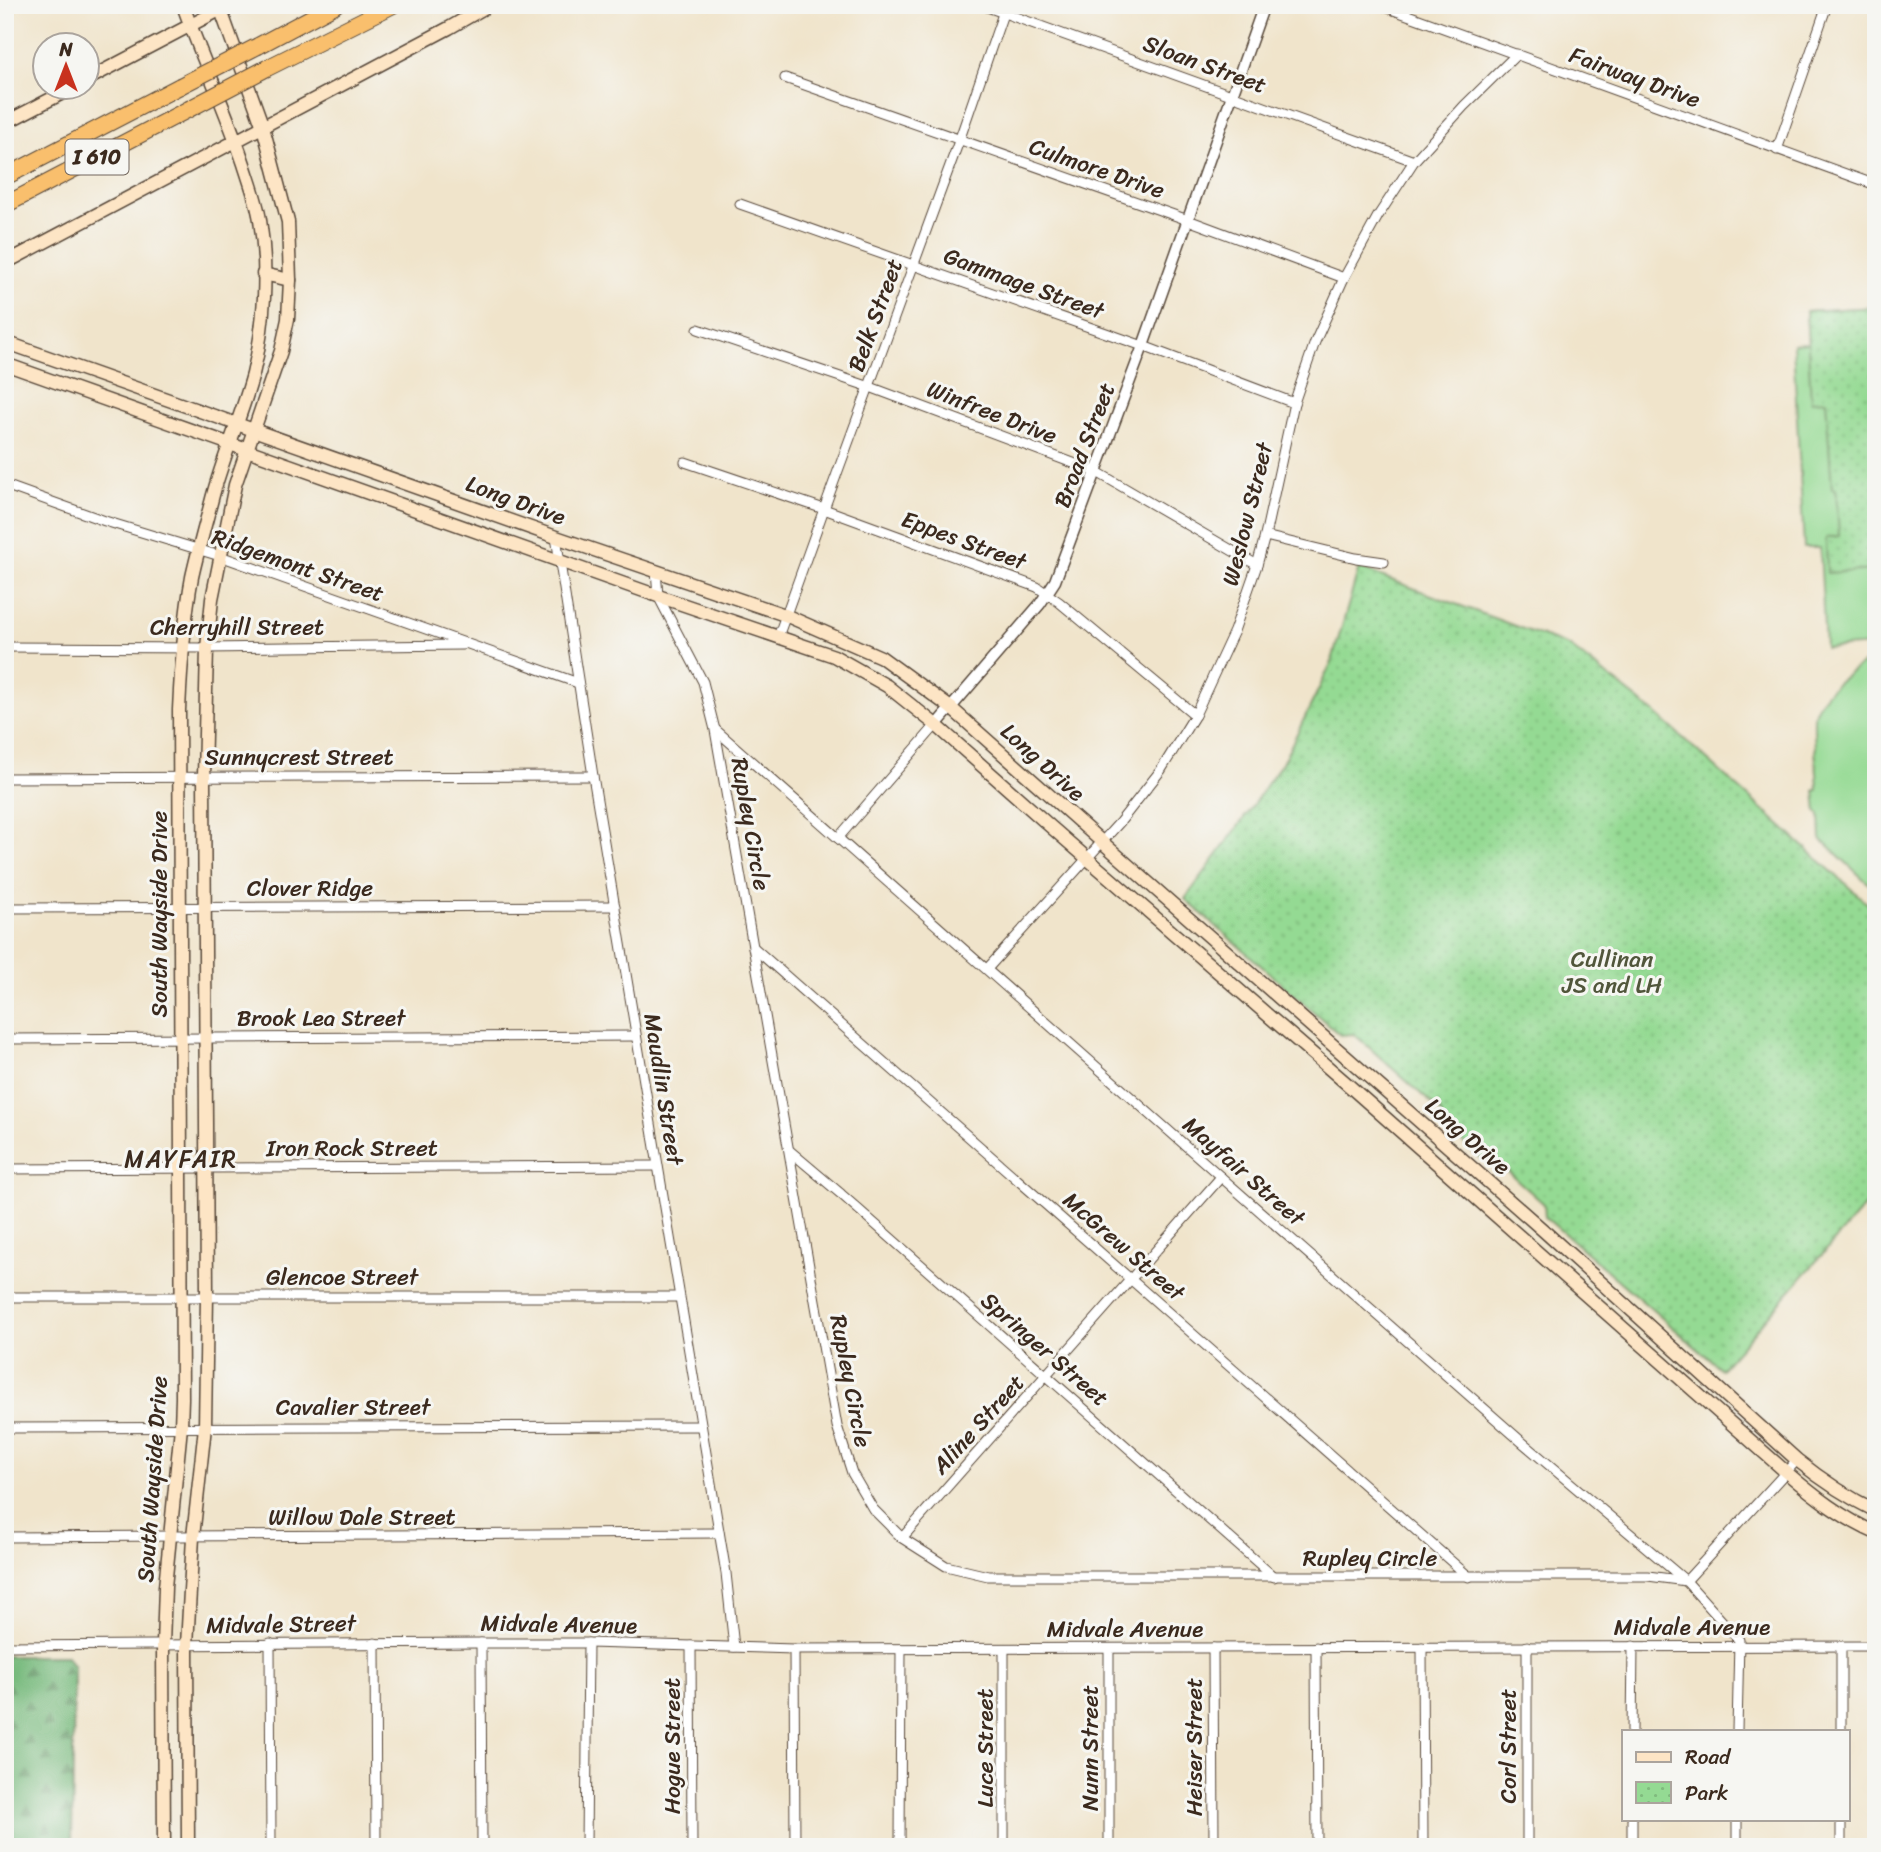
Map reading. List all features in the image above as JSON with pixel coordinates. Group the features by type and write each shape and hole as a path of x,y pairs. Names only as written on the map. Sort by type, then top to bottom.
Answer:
{"highway":[{"name":"I 610","path":"5,177 335,5"},
{"name":"I 610","path":"5,205 393,5"}],"main road":[{"name":"South Wayside Drive","path":"164,1847 165,1587 181,1427 179,709 188,603 213,495 253,375 263,308 264,274 260,222 255,198 236,141 183,5"},
{"path":"5,263 489,5"},
{"name":"South Wayside Drive","path":"188,1847 187,1645 193,1537 205,1427 207,1168 204,777 207,648 212,599 235,485 281,351 288,319 290,280 288,222 262,127 223,7"},
{"path":"102,72 223,7"},
{"path":"5,123 45,102"},
{"path":"264,274 290,280"},
{"path":"6,364 9,344"},
{"name":"Long Drive","path":"9,344 785,615 881,657 951,708 1544,1231 1797,1460 1831,1486 1876,1511"},
{"name":"Long Drive","path":"6,364 834,656 887,686 936,725 1254,1002 1786,1472 1823,1503 1859,1526 1876,1533"},
{"path":"126,407 133,387"},
{"path":"348,485 357,465"},
{"path":"451,522 459,502"},
{"path":"1006,786 1022,771"},
{"path":"1166,926 1179,911"},
{"path":"1254,1002 1267,988"},
{"path":"1351,1087 1364,1073"},
{"path":"1437,1163 1451,1150"},
{"path":"1532,1247 1544,1231"},
{"path":"1615,1320 1628,1306"},
{"path":"1696,1393 1712,1382"},
{"path":"164,1796 187,1796"}],"street":[{"name":"Sloan Street","path":"982,5 1004,9 1414,161"},
{"name":"Broad Street","path":"838,838 1048,593 1055,580 1143,346 1264,5"},
{"name":"Fairway Drive","path":"1380,5 1876,185"},
{"path":"1777,150 1827,5"},
{"name":"Belk Street","path":"778,637 959,141 1004,9"},
{"name":"Weslow Street","path":"987,969 1088,859 1161,770 1195,715 1234,631 1257,565 1294,403 1315,342 1344,278 1378,216 1414,161 1464,106 1517,54"},
{"name":"Culmore Drive","path":"785,78 1344,278"},
{"name":"Gammage Street","path":"740,204 1143,346 1294,403"},
{"name":"Winfree Drive","path":"698,328 870,387 1097,472 1257,565"},
{"name":"Eppes Street","path":"685,462 824,509 1037,587 1048,593 1195,715"},
{"name":"Ridgemont Street","path":"5,485 105,521 220,556 578,683"},
{"path":"1265,536 1384,562"},
{"name":"Maudlin Street","path":"556,537 593,776 726,1573 734,1647"},
{"name":"Rupley Circle","path":"656,570 658,596 702,682 715,730 837,1426 852,1473 873,1509 902,1538 946,1566 988,1576 1648,1576 1686,1581"},
{"name":"Cherryhill Street","path":"5,647 468,645"},
{"name":"Mayfair Street","path":"715,730 1522,1442 1686,1581 1739,1640 1740,1647"},
{"name":"Sunnycrest Street","path":"5,778 593,776"},
{"name":"Clover Ridge","path":"5,908 615,906"},
{"name":"McGrew Street","path":"753,947 1469,1577"},
{"name":"Brook Lea Street","path":"5,1039 636,1036"},
{"name":"Springer Street","path":"790,1151 1274,1577"},
{"name":"Iron Rock Street","path":"5,1169 657,1166"},
{"name":"Aline Street","path":"902,1538 1221,1177"},
{"name":"Glencoe Street","path":"5,1297 679,1297"},
{"name":"Cavalier Street","path":"5,1428 701,1426"},
{"path":"1686,1581 1797,1460"},
{"name":"Willow Dale Street","path":"5,1537 719,1534"},
{"path":"270,1643 271,1847"},
{"path":"375,1643 376,1847"},
{"name":"Midvale Avenue","path":"375,1643 587,1643 794,1649 1876,1646"},
{"name":"Midvale Street","path":"187,1645 375,1643"},
{"path":"481,1643 482,1847"},
{"path":"586,1847 587,1643"},
{"path":"5,1646 187,1645"},
{"name":"Hogue Street","path":"691,1646 691,1847"},
{"name":"Corl Street","path":"1527,1646 1527,1847"},
{"path":"1632,1730 1633,1646"},
{"path":"1841,1646 1841,1730"},
{"path":"1316,1647 1317,1847"},
{"path":"1422,1647 1423,1847"},
{"path":"1737,1730 1740,1647"},
{"name":"Luce Street","path":"1004,1648 1004,1847"},
{"name":"Heiser Street","path":"1213,1648 1214,1847"},
{"path":"794,1649 795,1847"},
{"path":"900,1847 901,1649"},
{"name":"Nunn Street","path":"1109,1649 1109,1847"},
{"path":"1632,1820 1632,1847"},
{"path":"1737,1820 1737,1847"},
{"path":"1841,1820 1841,1847"}],"green space":[{"path":"1876,307 1876,645 1825,648 1820,548 1804,548 1793,344 1808,343 1806,311"},
{"path":"1876,307 1876,570 1827,573 1826,538 1839,536 1836,489 1832,489 1826,400 1811,401 1806,311"},
{"name":"Cullinan JS and LH","path":"1359,568 1569,646 1655,713 1869,905 1876,904 1876,1210 1865,1206 1721,1369 1545,1217 1544,1204 1495,1160 1480,1158 1446,1127 1440,1111 1354,1034 1340,1035 1185,899 1285,758 1331,664"},
{"path":"1862,664 1876,664 1876,886 1871,886 1821,839 1815,790 1818,790 1815,712 1829,691"},
{"path":"5,1656 67,1656 74,1667 72,1847 5,1847"}],"district":[{"name":"MAYFAIR","path":"181,1159"}]}
